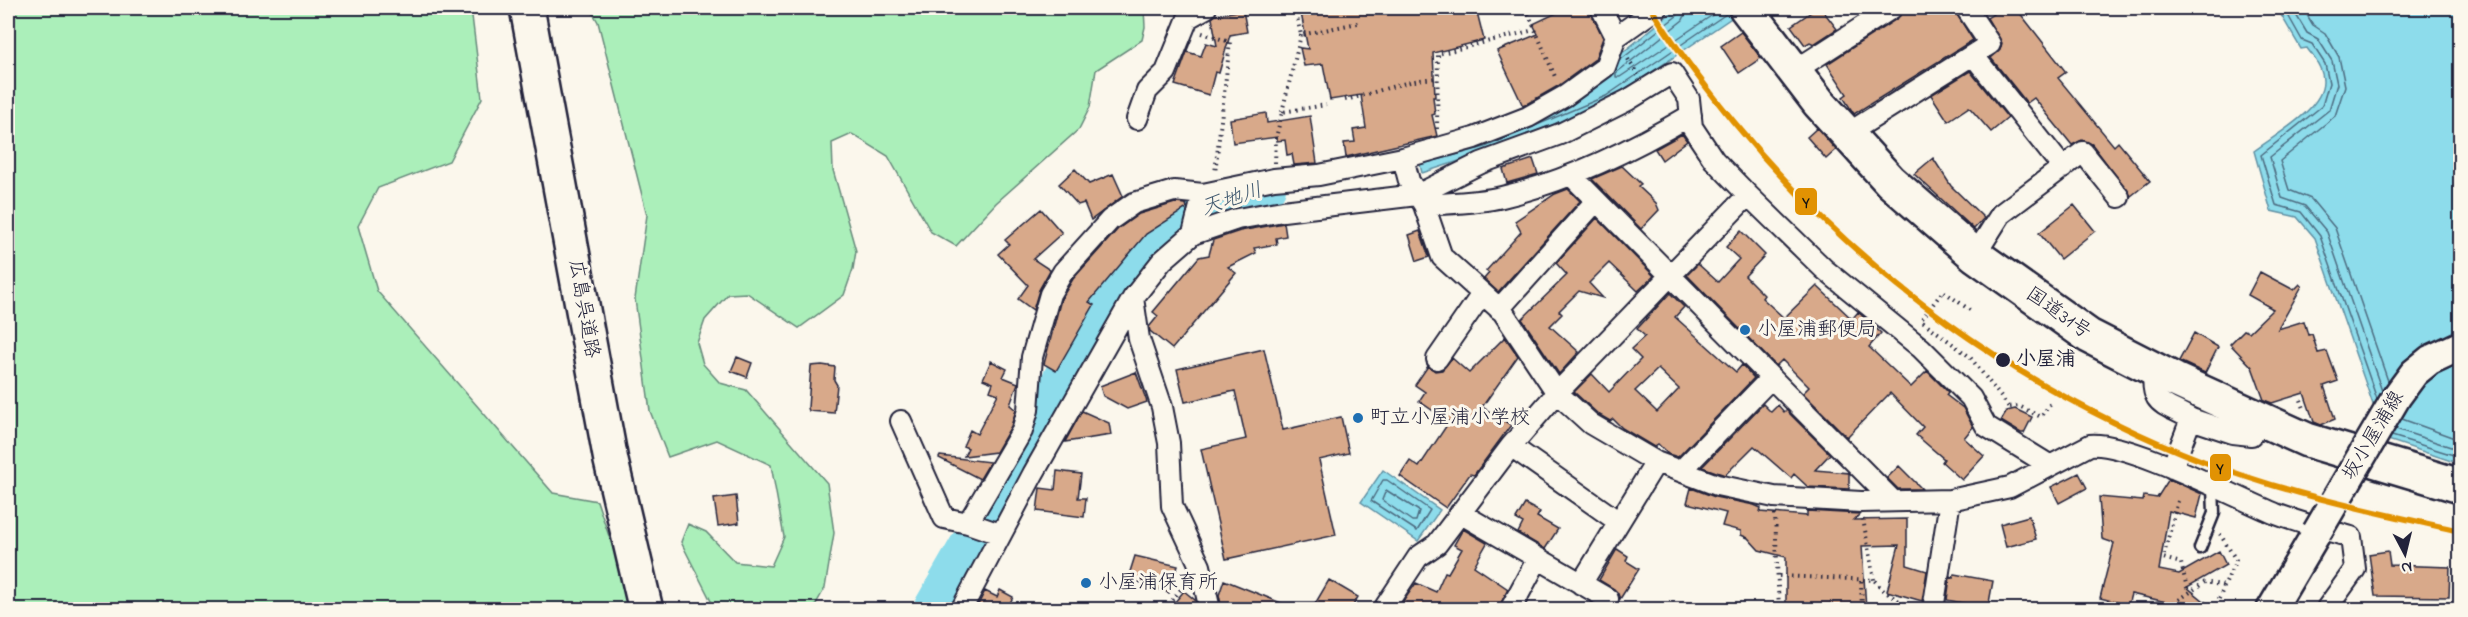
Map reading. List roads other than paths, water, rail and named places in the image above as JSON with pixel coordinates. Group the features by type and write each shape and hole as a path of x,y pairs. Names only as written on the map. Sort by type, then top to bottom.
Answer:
{"highway":[{"name":"広島呉道路","path":"527,8 611,461 645,607"},
{"name":"国道31号","path":"1756,12 1794,71 1890,181 1975,255 2089,336 2154,370 2330,449 2460,486"}],"main road":[{"name":"坂小屋浦線","path":"2271,609 2397,396 2414,374 2430,360 2460,346"}],"street":[{"path":"1137,119 1147,91 1166,72 1188,18 1203,8"},
{"path":"1601,8 1616,37"},
{"path":"968,523 1022,431 1028,410 1031,365 1036,340 1050,294 1063,272 1110,220 1134,203 1174,191 1208,193 1274,179 1319,175 1403,158 1474,138 1528,117 1565,96 1605,67 1616,37 1658,8"},
{"path":"1794,71 1892,8"},
{"path":"1847,134 1990,44 1966,8"},
{"path":"1973,55 2063,168"},
{"path":"1417,194 1481,163 1560,134 1628,100 1672,73 1689,99 1692,127 1714,160 1824,269 1921,348 1971,398 1986,426 2049,465"},
{"path":"1193,229 1283,211 1417,194 1501,198 1571,175 1630,151 1691,115"},
{"path":"1975,255 2001,214 2083,152 2119,197"},
{"path":"1403,158 1442,257 1499,309 1557,393 1591,424 1656,462 1717,485 1774,497 1860,502 1950,500 2010,487 2090,445 2103,444 2172,468 2213,488 2278,514 2351,537 2355,569 2327,608"},
{"path":"1571,175 1892,500"},
{"path":"962,609 1000,534 1133,298 1162,261 1193,229 1208,193"},
{"path":"1383,609 1418,557 1437,543 1510,446 1557,393 1748,195"},
{"path":"1499,309 1596,201"},
{"path":"1437,359 1482,294"},
{"path":"1133,298 1139,339 1162,407 1169,443 1172,506 1200,566 1210,609"},
{"path":"2154,370 2152,391 2157,399 2191,419 2232,434 2251,435 2264,421"},
{"path":"1681,471 1771,378"},
{"path":"2172,468 2191,419"},
{"path":"901,421 944,519 968,523 1000,534"},
{"path":"1510,446 1619,522"},
{"path":"1581,584 1656,462"},
{"path":"1933,609 1950,500"},
{"path":"1460,513 1608,600"},
{"path":"1510,609 1537,560"}],"lane":[{"path":"2200,548 2214,513 2213,488"}],"water":[{"path":"1677,8 1746,8 1609,101 1487,152 1422,173 1417,152 1497,123 1574,86 1614,59"},
{"path":"2277,8 2460,8 2460,464 2385,439 2315,238 2297,217 2271,211 2254,151 2297,121 2316,102 2323,81 2315,59 2307,48 2301,49"},
{"path":"1383,470 1440,510 1418,541 1361,502"}],"waterway":[{"name":"天地川","path":"929,610 1034,426 1100,301 1125,264 1150,236 1181,217 1218,202 1269,188"}],"place":[{"name":"小屋浦郵便局","path":"1745,330"},
{"name":"小屋浦","path":"2003,360"},
{"name":"町立小屋浦小学校","path":"1358,418"},
{"name":"小屋浦保育所","path":"1086,583"}]}
